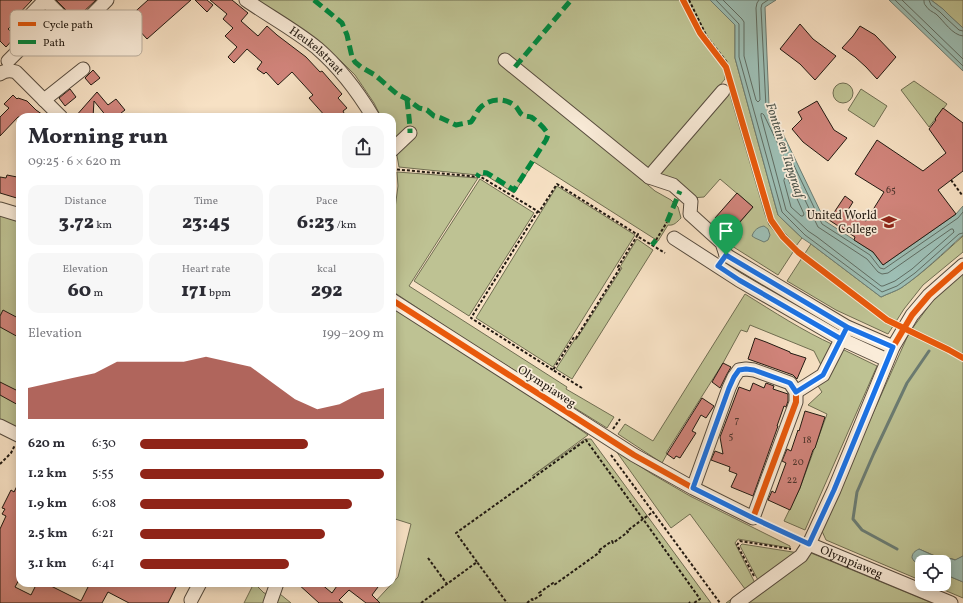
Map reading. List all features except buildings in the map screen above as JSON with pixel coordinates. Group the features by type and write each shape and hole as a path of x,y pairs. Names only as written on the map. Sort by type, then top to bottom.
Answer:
{"street":[{"path":"35,10 45,0 55,10"},
{"path":"97,10 107,0"},
{"name":"Heukelstraat","path":"246,0 286,25 316,48 334,65 370,113"},
{"path":"13,56 4,65 16,72 57,113"},
{"path":"505,60 649,177 673,185 691,201 690,214 722,243 726,255 776,286 844,333 887,360"},
{"path":"44,100 83,69"},
{"path":"649,177 723,91"},
{"path":"396,146 410,132"},
{"path":"0,210 16,214"},
{"path":"674,238 769,298 844,333 893,347"},
{"path":"718,266 726,255"},
{"path":"737,603 801,556 809,544 834,490 893,347 912,315 929,295 963,265"},
{"path":"769,298 776,286"},
{"name":"Olympiaweg","path":"396,303 634,455 693,488 753,518 796,402 796,392"},
{"path":"693,488 729,388 739,370 754,370 790,383 796,392 823,375 844,333"},
{"path":"0,426 16,434"},
{"name":"Olympiaweg","path":"809,544 951,603"},
{"path":"191,600 198,587"},
{"path":"270,603 276,587"}],"path":[{"path":"683,0 700,33 727,70"},
{"path":"689,0 707,37 726,62 727,70"},
{"path":"396,170 481,177 539,212"},
{"path":"951,180 962,195 963,194"},
{"path":"582,388 471,318 557,184 635,234 638,234 637,236 665,253"},
{"path":"656,240 667,222"},
{"path":"553,370 574,336 576,338 620,268 618,267 637,236"},
{"path":"620,419 604,445 720,603"},
{"path":"507,603 481,570 456,533 466,528 586,440 700,599 694,603"},
{"path":"0,464 11,453 16,444"},
{"path":"527,603 541,595 539,593 553,583 554,585 600,552 598,551 612,541 613,543 628,532 627,530 653,512"},
{"path":"759,586 737,545 740,541 795,550"},
{"path":"428,558 447,584"},
{"path":"421,603 477,562"}],"green space":[{"path":"251,0 710,0 735,25 735,58 778,215 802,238 796,246 773,219 727,61 724,62 725,79 648,171 530,85 655,191 671,200 678,207 681,218 674,224 668,225 658,241 534,162 514,193 487,176 399,167 396,150 396,113 379,113 355,75 341,61"},
{"path":"931,0 963,0 963,28 940,6"},
{"path":"914,81 947,104 929,127 901,90"},
{"path":"843,83 850,86 853,93 850,100 843,103 836,100 833,93 836,86"},
{"path":"861,89 887,106 874,127 848,110"},
{"path":"729,91 769,225 793,252 778,275 724,241 753,207 720,179 704,197 691,198 655,176"},
{"path":"397,172 478,178 409,286 567,387 566,389 614,417 607,428 469,342 396,294 396,201 398,186"},
{"path":"480,179 534,213 469,316 414,281"},
{"path":"557,186 635,235 553,367 476,318"},
{"path":"0,215 16,220 16,432 0,424"},
{"path":"963,236 963,252 923,285 904,309 888,334 836,310 787,281 811,244 881,297 899,289 909,282"},
{"path":"637,239 653,250 572,379 556,369 622,268 620,267"},
{"path":"732,265 768,287 767,289 730,268"},
{"path":"963,273 963,556 956,560 951,559 951,555 933,555 919,549 916,555 915,555 914,561 915,578 826,540 821,529 909,333 936,296"},
{"path":"745,294 822,340 834,345 823,369 814,351 750,325 747,332 741,330 723,363 666,453 667,454 662,463 618,434 625,424 653,441"},
{"path":"396,307 588,435 532,476 585,439 591,439 711,603 374,603 389,587 396,587 396,579 398,577 411,524 396,519"},
{"path":"842,349 877,366 805,530 784,521 800,488 827,414 808,405 822,392 818,386"},
{"path":"616,451 690,496 790,546 790,548 738,539 735,543 756,585 731,603 726,603 745,589 690,514 671,528"},
{"path":"742,544 799,553 759,582 740,546"},
{"path":"811,553 932,603 745,603"},
{"path":"951,577 963,582 963,598 946,591 951,591"},
{"path":"252,587 258,587 264,593 269,594 265,603 244,603"},
{"path":"280,594 291,603 277,603"}],"water":[{"path":"710,0 776,0 765,7 769,105 825,221 873,252 883,265 956,214 963,206 963,235 901,288 881,297 802,238 778,215 735,58 735,25"},
{"path":"889,0 931,0 963,28 963,71"},
{"path":"764,226 768,229 770,235 768,240 764,242 752,236 756,229"},
{"path":"919,549 932,555 915,555 915,562 912,558 915,551"},
{"path":"963,556 963,582 951,577 951,559 955,560"}],"waterway":[{"name":"Fontein en Tapgraaf","path":"897,549 862,530 853,519 857,492 907,383 929,351"}],"marked path":[{"path":"314,0 342,23 347,35 352,57 355,62 375,75 397,94 419,108 427,110 434,116 456,125 471,122 479,109 486,103 494,100 502,100 514,105 521,114 531,117 546,130 548,135 546,140 514,190 487,173 480,172 477,177"},
{"path":"515,67 571,0"},
{"path":"407,99 410,133"},
{"path":"667,222 680,191"},
{"path":"652,245 656,240"}],"cycle path":[{"path":"683,0 700,33 726,67 771,220 783,237 798,252 887,320 963,358"},
{"path":"396,303 634,455 693,488 809,544 834,490 893,347 912,315 929,295 963,265"},
{"path":"693,488 729,388 739,370 754,370 790,383 796,392 796,402 753,518"}],"place":[{"name":"United World College","path":"889,222"}],"route":[{"path":"726,255 718,266 769,298 841,339 847,327 893,347 834,490 809,544 693,488 729,388 739,370 754,370 790,383 796,392 823,375 847,327 726,255"}]}
